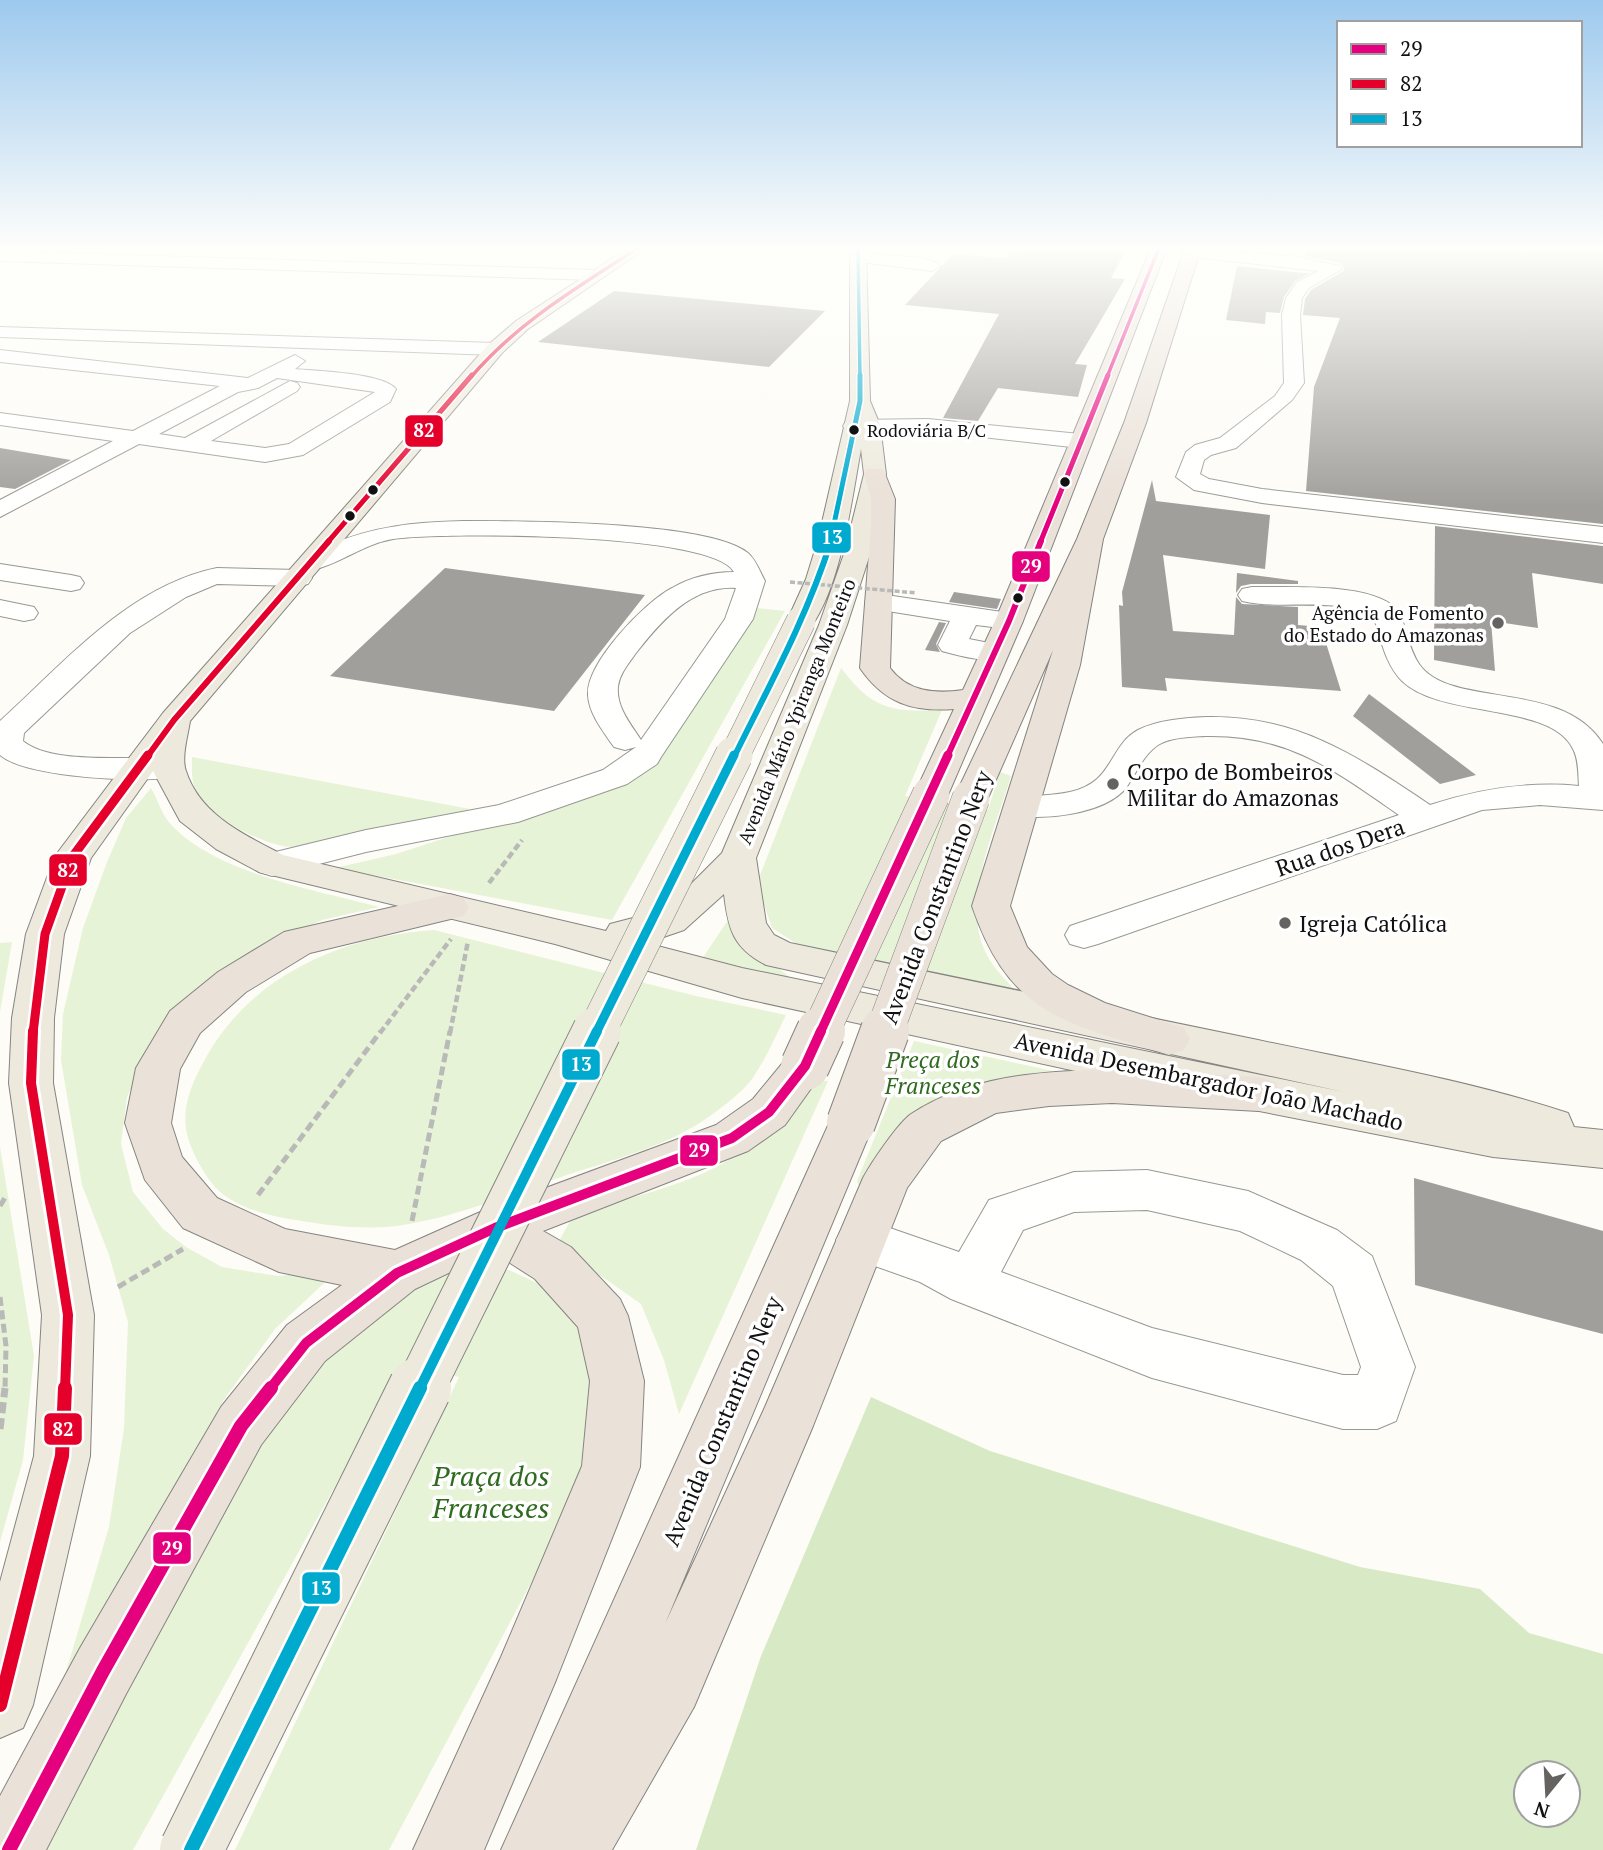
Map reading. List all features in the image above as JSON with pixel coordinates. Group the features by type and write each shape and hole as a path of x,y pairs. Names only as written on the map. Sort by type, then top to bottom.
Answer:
{"highway":[{"name":"Avenida Constantino Nery","path":"9,1850 103,1671 242,1426 306,1343 404,1249 495,1228 732,1138 769,1112 805,1066 1009,621 1124,334"},
{"name":"Avenida Constantino Nery","path":"536,1850 851,1123 971,798 1090,539 1135,423 1164,334"},
{"path":"875,474 883,499 875,668 883,682 896,692 920,700 947,702 972,698"},
{"path":"1090,539 1065,665 991,906 1002,937 1023,970 1057,998 1169,1040"},
{"path":"404,1249 279,1250 200,1213 162,1166 148,1123 158,1068 185,1022 232,982 298,942 458,926"},
{"path":"573,1850 671,1684 785,1426 887,1178 925,1128 988,1097 1049,1089 1111,1086 1259,1094"},
{"path":"448,1850 524,1681 611,1467 617,1381 602,1316 553,1263 495,1228"}],"main road":[{"path":"0,1705 62,1456 68,1315 30,1083 33,1018 45,934 73,856 152,770 174,720 495,349 511,334"},
{"name":"Avenida Mário Ypiranga Monteiro","path":"555,931 633,933 670,921 703,894 738,858 833,625 859,551 875,474 861,425 859,334"},
{"name":"Avenida Mário Ypiranga Monteiro","path":"191,1850 795,601 819,579 861,425"},
{"name":"Avenida Desembargador João Machado","path":"152,770 192,813 229,841 272,864 458,926 555,931 742,983 1259,1094 1493,1138 1603,1149"},
{"name":"Avenida Mário Ypiranga Monteiro","path":"738,858 747,924 760,944 780,955"},
{"name":"Avenida Desembargador João Machado","path":"780,955 1486,1107 1603,1141"}],"street":[{"path":"1,357 54,334"},
{"path":"65,334 495,349"},
{"path":"1292,334 1294,383 1282,400 1228,443 1203,450 1194,457 1188,477 1202,485 1262,496 1603,535"},
{"path":"86,489 132,462 153,434 199,404 233,387 252,383 328,343"},
{"path":"186,446 369,345"},
{"path":"1,357 252,383"},
{"path":"0,400 153,434 186,446 243,454 279,454 295,450 383,398 386,393 386,389 372,384 274,372"},
{"path":"3,509 153,434 252,389 252,383"},
{"path":"170,400 199,404"},
{"path":"0,419 153,434"},
{"path":"861,425 928,425 1080,441"},
{"path":"3,509 43,513"},
{"path":"152,770 39,760 20,755 7,744 8,731 120,627 198,580 217,576 306,570 358,541 392,532 432,529 584,530 702,544 738,558 752,581"},
{"path":"0,572 71,583"},
{"path":"625,740 611,721 604,703 603,686 610,669 649,617 666,601 703,583 732,578 752,581"},
{"path":"272,864 506,814 615,777 645,757 739,618 752,581"},
{"path":"1252,595 1360,601 1380,608 1387,613 1405,667 1416,679 1451,693 1544,715 1569,726 1585,739 1591,752 1600,800"},
{"path":"879,602 1009,621"},
{"path":"967,615 952,645 994,652"},
{"path":"1022,807 1073,802 1108,787 1125,760 1148,737 1189,728 1237,726 1284,734 1322,750 1426,818"},
{"name":"Rua dos Dera","path":"1084,935 1476,801 1511,795 1552,795 1600,800"},
{"path":"862,1240 936,1265 969,1283 1152,1353 1343,1402 1377,1402 1388,1367 1354,1272 1319,1245 1248,1212 1147,1190 1074,1192 1006,1215 969,1283"}],"path":[{"path":"795,601 917,593"},
{"path":"488,884 529,831"},
{"path":"257,1196 458,926"},
{"path":"404,1249 458,926"},
{"path":"118,1287 186,1247"},
{"path":"0,1297 5,1358 4,1409 0,1429"}],"green space":[{"path":"758,608 785,611 612,920 335,868 396,854 528,815 669,739"},
{"path":"841,668 863,693 884,706 909,710 942,710 905,796 988,810 1000,772 1011,776 989,842 978,891 977,914 980,936 988,957 1026,1002 811,953 772,928 757,883"},
{"path":"192,757 470,809 383,835 312,846 281,846 252,836 210,809 195,789"},
{"path":"151,788 168,821 187,839 210,854 266,877 379,907 322,920 275,942 153,1042 127,1097 121,1144 133,1192 163,1229 186,1247 222,1267 278,1276 337,1271 275,1329 223,1401 163,1513 60,1692 109,1527 124,1428 128,1322 109,1255 82,1185 61,1060 63,1014 83,928 107,862 126,818"},
{"path":"732,914 760,955 794,980 702,959"},
{"path":"434,930 696,996 786,1015 750,1081 728,1103 694,1126 641,1151 472,1208 400,1225 358,1227 274,1216 246,1208 223,1194 211,1182 197,1159 185,1123 187,1102 194,1083 222,1033 245,1006 300,966 331,952 364,942"},
{"path":"12,942 0,1012 0,943"},
{"name":"Preça dos Franceses","path":"914,1041 1062,1073 859,1185 857,1181"},
{"path":"819,1081 828,1081 679,1414 664,1360 641,1304 604,1278 554,1250 574,1214 667,1187 715,1168 763,1135"},
{"path":"0,1147 34,1356 23,1460 0,1542"},
{"name":"Praça dos Franceses","path":"448,1266 509,1270 550,1289 578,1328 602,1420 560,1528 389,1850 235,1850 459,1377 403,1364 133,1850 42,1850 231,1479 349,1327"},
{"path":"871,1397 990,1451 1360,1567 1480,1589 1529,1633 1603,1654 1603,1850 696,1850 761,1656"}],"building":[{"path":"549,334 802,334 769,367 538,342"},
{"path":"988,334 1092,334 1075,364 1087,365 1078,397 998,388 978,421 943,418"},
{"path":"1334,334 1603,334 1603,524 1306,491 1314,387"},
{"path":"0,448 71,460 15,489 0,487"},
{"path":"1152,480 1156,501 1270,515 1265,569 1163,555 1173,631 1234,635 1236,597 1242,604 1298,607 1298,625 1321,627 1341,691 1165,678 1167,691 1122,687 1119,605 1123,606 1122,592"},
{"path":"1435,526 1603,546 1603,584 1532,573 1538,628 1491,621 1495,671 1434,660"},
{"path":"445,568 645,595 554,711 330,676"},
{"path":"1237,573 1298,581 1298,584 1251,584 1241,586 1236,593"},
{"path":"954,592 1001,599 997,609 949,602"},
{"path":"939,622 946,623 936,644 940,652 925,650"},
{"path":"1369,694 1476,775 1440,784 1353,716"},
{"path":"1414,1178 1603,1231 1603,1334 1415,1285"}],"transit line":[{"name":"82","path":"0,1705 62,1456 68,1315 31,1083 33,1018 45,934 73,856 174,720 495,349 511,334"},
{"name":"13","path":"191,1850 801,621 819,579 831,540 860,401 859,334"},
{"name":"29","path":"9,1850 103,1671 241,1426 306,1343 397,1273 495,1228 732,1138 769,1112 805,1066 1009,621 1124,334"}],"place":[{"name":"Rodoviária B/C","path":"854,430"},
{"name":"Agência de Fomento do Estado do Amazonas","path":"1498,623"},
{"name":"Corpo de Bombeiros Militar do Amazonas","path":"1113,784"},
{"name":"Igreja Católica","path":"1285,923"}]}
